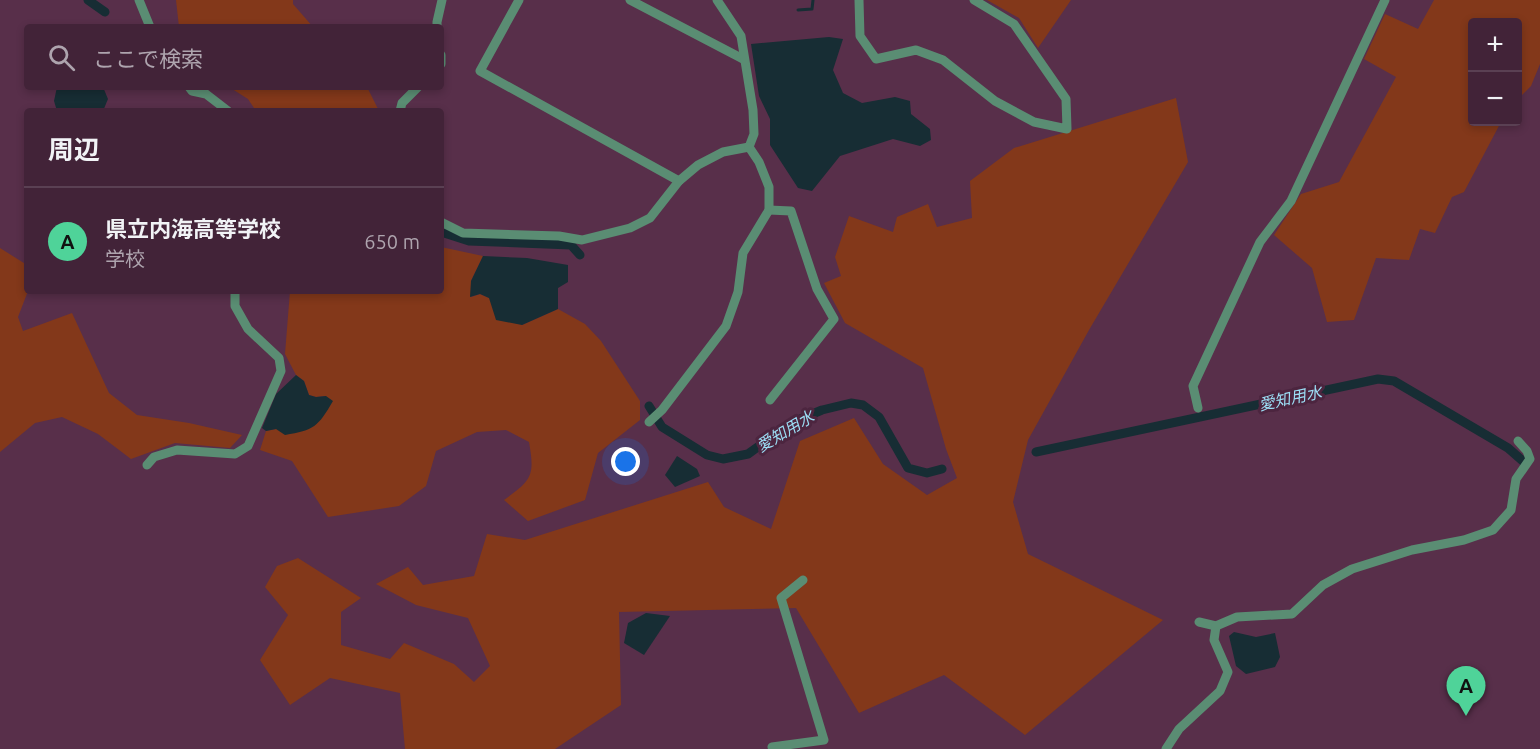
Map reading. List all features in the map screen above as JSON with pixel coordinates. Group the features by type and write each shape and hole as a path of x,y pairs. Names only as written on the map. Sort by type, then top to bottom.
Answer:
{"street":[{"path":"139,0 149,24"},
{"path":"438,24 442,0"},
{"path":"519,0 480,71 679,181"},
{"path":"630,0 743,59"},
{"path":"717,0 741,36 753,110 754,134 749,147"},
{"path":"859,0 861,36 876,59 916,50 943,60 995,101 1035,122 1067,129 1066,99 1014,24 974,0"},
{"path":"1198,408 1193,386 1260,242 1291,201 1385,0"},
{"path":"191,90 206,94 224,108"},
{"path":"401,108 402,103 415,90"},
{"path":"444,224 463,233 560,236 582,240 630,228 650,218 679,181 698,165 723,152 749,147"},
{"path":"649,422 662,410 726,326 738,292 743,253 769,210 769,187 759,162 749,147"},
{"path":"769,210 791,211 817,289 834,319 770,400"},
{"path":"147,465 154,457 177,450 235,454 248,446 281,371 279,358 248,329 235,306 235,294"},
{"path":"1198,622 1216,626 1237,617 1292,614 1323,585 1352,569 1412,550 1464,540 1493,530 1511,510 1516,479 1530,459 1527,451 1518,441"},
{"path":"773,749 772,747 824,740 781,598 803,580"},
{"path":"1166,749 1179,729 1220,691 1228,672 1214,639 1216,626"}],"shaded area":[{"path":"176,0 293,0 293,4 310,24 179,24"},
{"path":"987,0 1071,0 1038,48 1019,18"},
{"path":"1434,0 1540,0 1540,64 1531,86 1522,95 1522,18 1468,18 1468,126 1499,126 1464,192 1452,197 1435,233 1420,229 1409,260 1376,258 1354,320 1327,322 1312,268 1274,235 1301,194 1339,182 1396,77 1364,59 1385,14 1418,29"},
{"path":"234,90 368,90 378,108 254,108 248,99"},
{"path":"1176,98 1188,162 1089,330 1028,440 1013,502 1028,554 1163,620 1025,735 944,675 859,713 796,608 619,612 621,705 555,749 405,749 400,693 330,678 290,705 260,660 288,615 265,587 277,566 298,558 361,598 341,612 341,645 390,659 404,643 454,664 474,682 490,666 468,618 416,605 376,584 408,567 423,585 474,576 487,534 525,540 708,482 724,507 771,529 800,441 854,418 883,464 927,495 957,478 946,449 923,368 845,323 824,283 841,276 835,257 849,216 893,232 897,217 928,204 937,227 972,218 970,181 1014,148"},
{"path":"0,248 24,263 24,294 27,294 18,317 23,331 72,313 109,393 137,415 189,423 242,435 230,448 175,443 131,459 98,434 62,417 35,423 0,452"},
{"path":"444,248 483,256 471,281 471,297 480,294 489,298 522,325 558,309 585,324 601,341 640,401 640,420 598,453 585,500 528,521 504,500 521,487 529,476 532,463 529,442 506,430 477,432 436,451 426,486 399,506 328,517 292,461 260,450 266,431 276,429 326,396 309,395 304,381 296,375 285,354 290,294 444,294"}],"water":[{"path":"829,37 843,39 833,70 843,93 862,103 895,97 910,101 911,114 930,129 931,140 920,146 893,139 840,156 812,191 798,188 770,145 770,119 759,96 751,44"},
{"path":"56,90 104,90 108,99 104,108 56,108 54,101"},
{"path":"483,256 527,258 568,265 568,282 558,288 558,309 522,325 496,320 489,298 480,294 470,297 471,281"},
{"path":"296,375 304,381 309,395 326,396 333,401 319,422 309,429 285,435 276,429 266,431 262,428 276,394"},
{"path":"677,456 697,469 700,476 675,487 665,475"},
{"path":"646,613 670,616 644,655 624,643 628,623"},
{"path":"1234,632 1256,637 1275,633 1280,657 1275,667 1246,674 1236,666 1229,636"}],"waterway":[{"name":"愛知用水","path":"88,0 105,12"},
{"path":"798,10 812,9 813,0"},
{"name":"愛知用水","path":"444,233 469,241 571,245 580,255"},
{"name":"愛知用水","path":"1036,452 1378,379 1394,381 1508,448 1524,462"},
{"name":"愛知用水","path":"649,406 662,427 707,455 723,459 748,454 791,423 822,410 851,403 863,405 879,417 908,468 927,473 942,469"}],"place":[{"name":"県立内海高等学校","path":"1466,716"}]}
